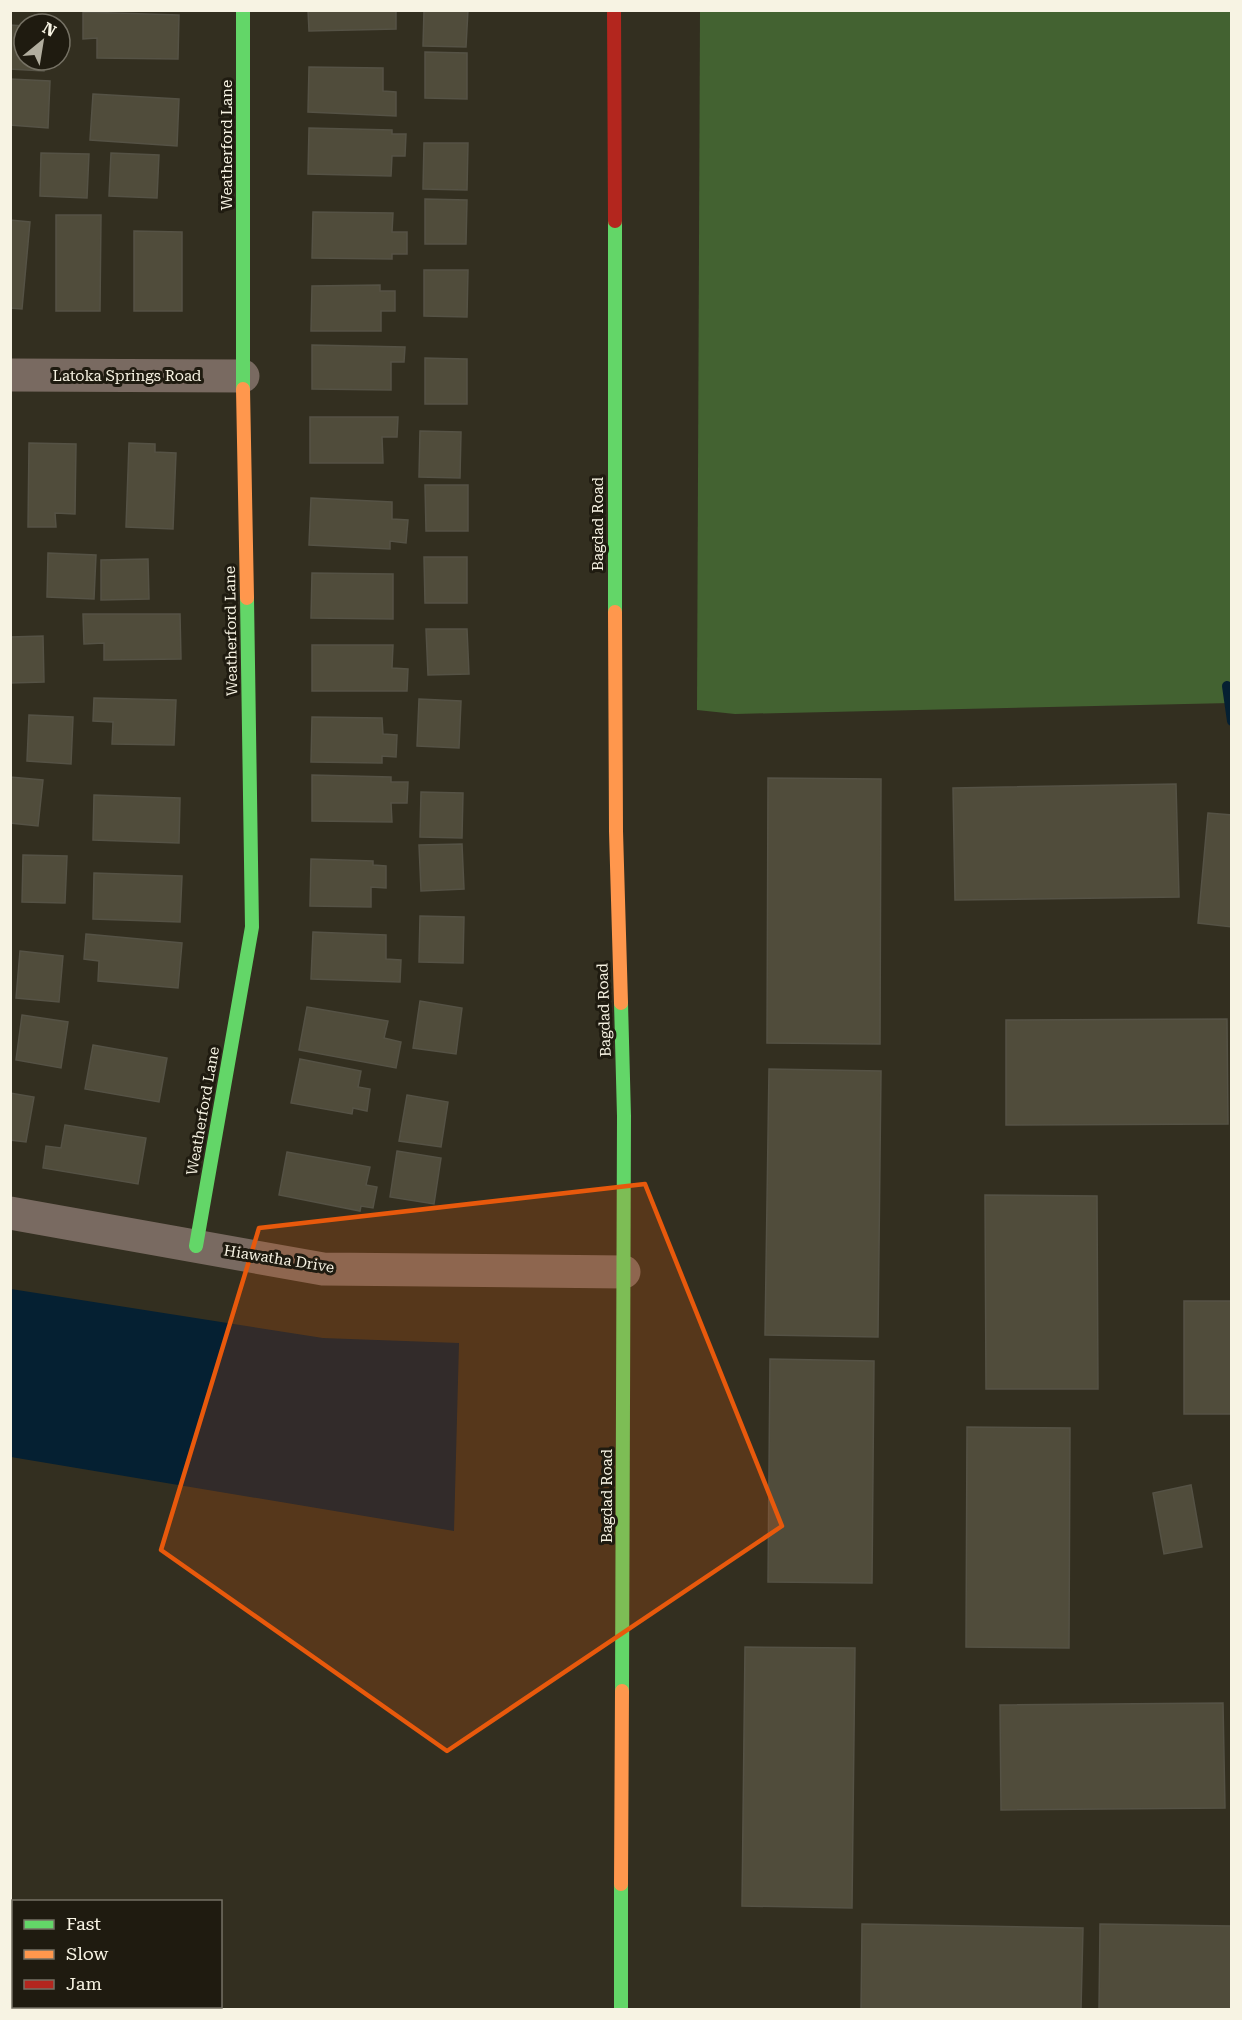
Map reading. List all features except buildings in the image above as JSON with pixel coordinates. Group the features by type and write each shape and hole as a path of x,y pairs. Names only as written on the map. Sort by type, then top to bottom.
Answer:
{"street":[{"name":"Weatherford Lane","path":"196,1246 252,927 243,376 243,10"},
{"name":"Bagdad Road","path":"614,10 616,831 624,1116 621,2010"},
{"name":"Latoka Springs Road","path":"10,375 243,376"},
{"name":"Hiawatha Drive","path":"10,1213 323,1269 624,1272"}],"highlighted area":[{"path":"645,1184 782,1526 447,1751 161,1550 259,1228"}],"green space":[{"path":"700,11 1231,11 1231,703 735,714 697,710"}],"water":[{"path":"11,1289 323,1338 459,1343 454,1531 11,1457"}],"waterway":[{"path":"1227,686 1232,721"}],"traffic: fast":[{"path":"243,10 243,389"},
{"path":"615,221 615,612"},
{"path":"196,1246 252,927 247,598"},
{"path":"621,1003 624,1116 622,1691"},
{"path":"621,1884 621,2010"}],"traffic: slow":[{"path":"243,389 247,598"},
{"path":"615,612 616,831 621,1003"},
{"path":"621,1884 622,1691"}],"traffic: jam":[{"path":"614,10 615,221"}]}
